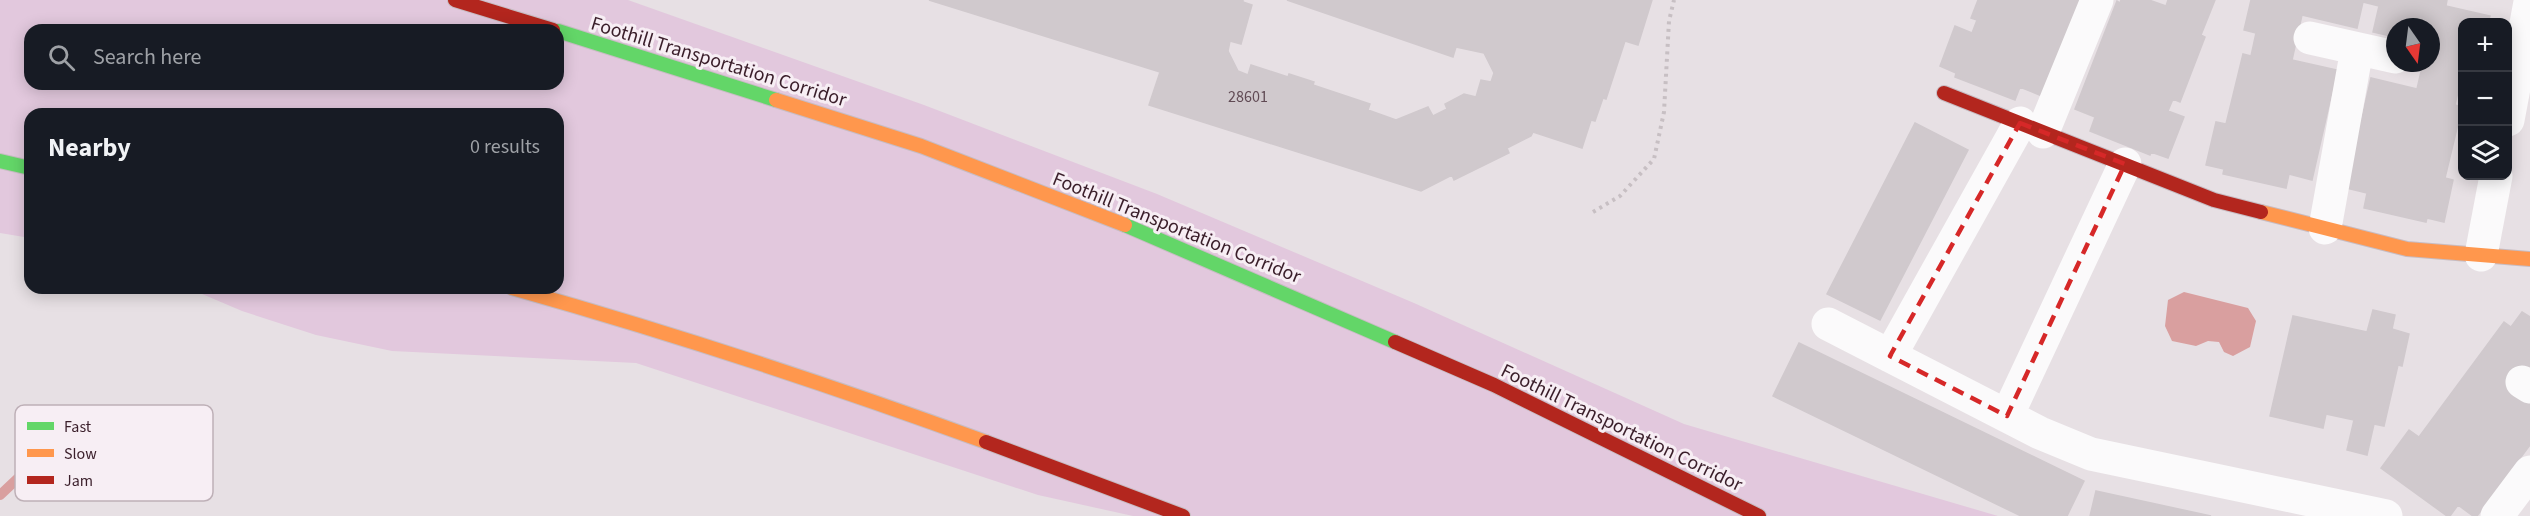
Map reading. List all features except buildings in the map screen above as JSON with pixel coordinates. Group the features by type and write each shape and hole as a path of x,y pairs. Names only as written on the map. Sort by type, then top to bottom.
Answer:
{"main road":[{"path":"455,0 534,24"},
{"name":"Foothill Transportation Corridor","path":"564,33 921,146 1137,230 1494,385 1759,516"},
{"path":"1944,93 2214,200 2407,249 2530,259"},
{"path":"0,161 24,167"},
{"path":"534,294 772,368 994,444 1183,516"}],"street":[{"path":"1890,356 2032,128 2097,0"},
{"path":"2512,99 2530,2"},
{"path":"2310,38 2386,55"},
{"path":"2325,228 2357,49"},
{"path":"2007,416 2125,164"},
{"path":"2481,255 2495,180"},
{"path":"1828,324 2007,416 2091,454 2386,516"},
{"path":"2497,516 2530,472"}],"path":[{"path":"1593,212 1620,196 1654,159 1664,112 1670,21 1674,0"}],"highlighted area":[{"path":"2020,123 2125,164 2007,416 1890,356"}],"shaded area":[{"path":"0,0 628,0 924,105 1157,194 1414,303 1684,424 1998,516 1133,516 1038,495 636,363 392,351 316,335 242,311 202,294 564,294 564,108 24,108 24,237 0,233"},
{"path":"2184,292 2248,308 2256,321 2250,347 2233,356 2224,352 2219,342 2208,341 2196,346 2172,341 2165,326 2168,300"}],"waterway":[{"path":"0,495 15,481"}],"traffic: fast":[{"path":"564,33 776,100"},
{"path":"0,161 24,167"},
{"path":"1125,225 1395,342"}],"traffic: slow":[{"path":"776,100 921,146 1125,225"},
{"path":"2261,212 2407,249 2530,259"},
{"path":"533,294 750,360 986,442"}],"traffic: jam":[{"path":"455,0 533,24"},
{"path":"1944,93 2214,200 2261,212"},
{"path":"1395,342 1494,385 1759,516"},
{"path":"986,442 1183,516"}]}
